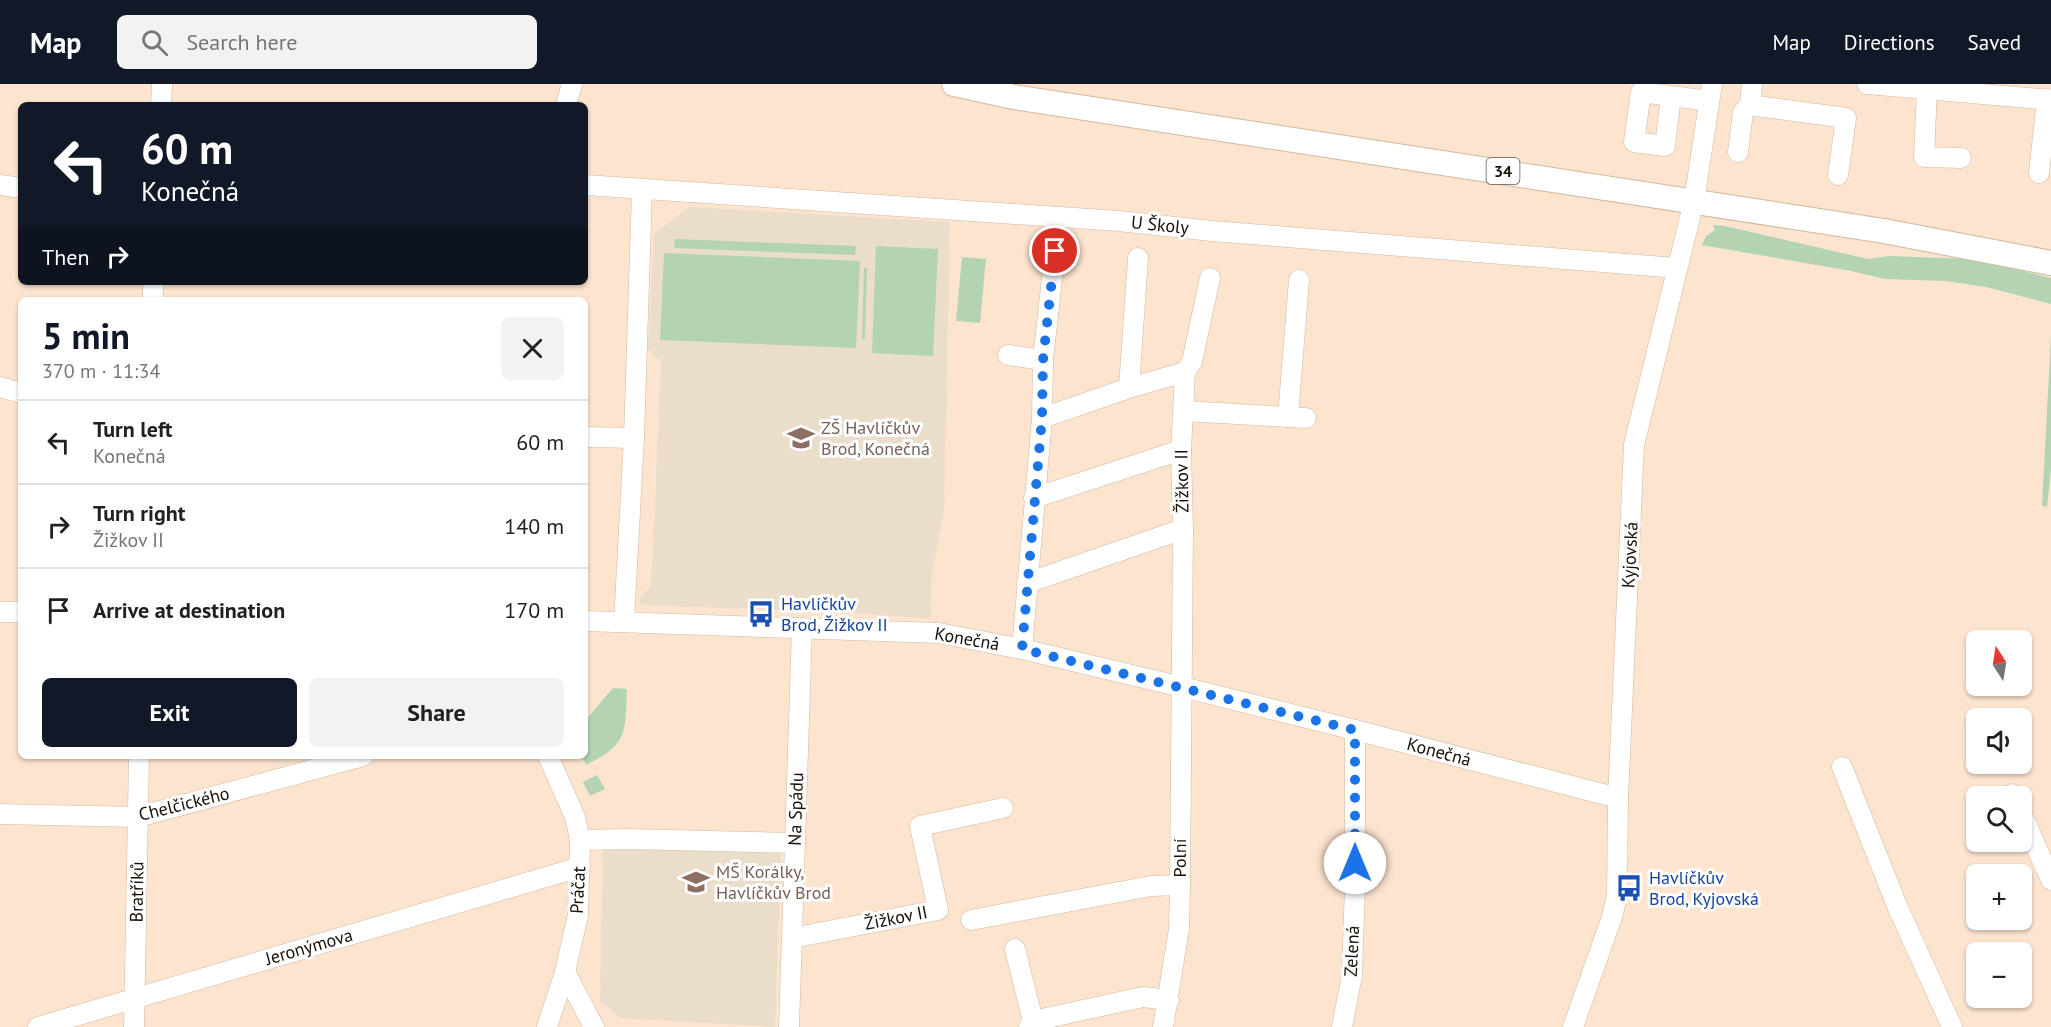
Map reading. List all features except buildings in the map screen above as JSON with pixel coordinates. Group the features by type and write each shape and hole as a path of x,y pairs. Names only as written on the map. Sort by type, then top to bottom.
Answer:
{"main road":[{"name":"34","path":"954,84 1014,97 1884,231 2051,263"}],"street":[{"path":"161,102 162,84"},
{"path":"568,102 572,84"},
{"path":"1738,152 1743,112 1750,105 1752,84"},
{"path":"1867,84 2049,100 2038,173"},
{"path":"1927,89 1924,157 1961,158"},
{"path":"1671,96 1711,92"},
{"name":"Kyjovská","path":"1573,1027 1612,917 1617,896 1618,798 1634,445 1694,201 1711,92"},
{"path":"1750,105 1846,118 1838,175"},
{"path":"0,185 18,188"},
{"name":"U Školy","path":"588,185 1119,221 1212,231 1677,268"},
{"path":"624,621 634,438 642,190"},
{"path":"1022,649 1042,418 1043,360 1055,251"},
{"path":"1130,388 1138,258"},
{"name":"Žižkov II","path":"1182,687 1181,450 1185,372 1192,362 1210,278"},
{"path":"1184,411 1297,418 1299,280"},
{"path":"1008,355 1043,360"},
{"path":"1042,418 1185,372"},
{"path":"0,387 18,392"},
{"path":"588,437 634,438"},
{"path":"1034,498 1181,450"},
{"path":"1027,583 1183,529"},
{"path":"0,612 18,612"},
{"name":"Konečná","path":"588,621 939,633 1022,649 1182,687 1618,798"},
{"name":"Na Spádu","path":"789,1027 802,628"},
{"name":"Polní","path":"1163,1027 1179,929 1182,687"},
{"name":"Zelená","path":"1342,1027 1352,975 1355,885 1355,730"},
{"name":"Bratříků","path":"134,1027 139,759"},
{"name":"Chelčického","path":"0,814 138,818 352,759"},
{"name":"Práčat","path":"547,1027 565,972 578,915 580,867 580,840 575,817 549,759"},
{"path":"1842,768 1898,908 1952,1027"},
{"name":"Žižkov II","path":"792,938 938,910 920,826 1003,808"},
{"path":"2032,837 2051,880"},
{"path":"580,840 795,843"},
{"name":"Jeronýmova","path":"38,1027 580,867"},
{"path":"971,920 1151,886 1180,885"},
{"path":"1015,949 1031,1024 1143,997 1169,1000"},
{"path":"565,972 594,1027"}],"shaded area":[{"name":"ZŠ Havlíčkův Brod, Konečná","path":"689,207 950,222 944,512 932,574 930,619 844,612 837,602 824,601 815,611 642,605 638,600 651,586 655,505 661,362 648,349 654,234"},
{"path":"603,848 781,852 775,1027 620,1018 600,1000"}],"green space":[{"path":"1713,225 1868,259 1889,256 1973,259 2051,278 2051,304 1986,287 1946,281 1885,279 1702,245 1706,236 1715,230"},
{"path":"675,239 856,246 855,255 674,248"},
{"path":"876,246 938,249 933,356 872,353"},
{"path":"664,253 860,261 856,348 660,340"},
{"path":"962,257 986,259 980,323 956,321"},
{"path":"864,268 867,268 865,339 862,339"},
{"path":"2051,336 2051,469 2047,507 2042,506"},
{"path":"613,688 627,689 626,716 622,735 610,750 586,765 583,759 588,759 588,717"},
{"path":"597,775 605,789 590,796 583,782"}],"place":[{"name":"ZŠ Havlíčkův Brod, Konečná","path":"801,438"},
{"name":"Havlíčkův Brod, Žižkov II","path":"761,614"},
{"name":"MŠ Korálky, Havlíčkův Brod","path":"696,882"},
{"name":"Havlíčkův Brod, Kyjovská","path":"1629,888"}],"route":[{"path":"1055,251 1043,360 1042,418 1022,649 1355,730 1355,863"}]}
